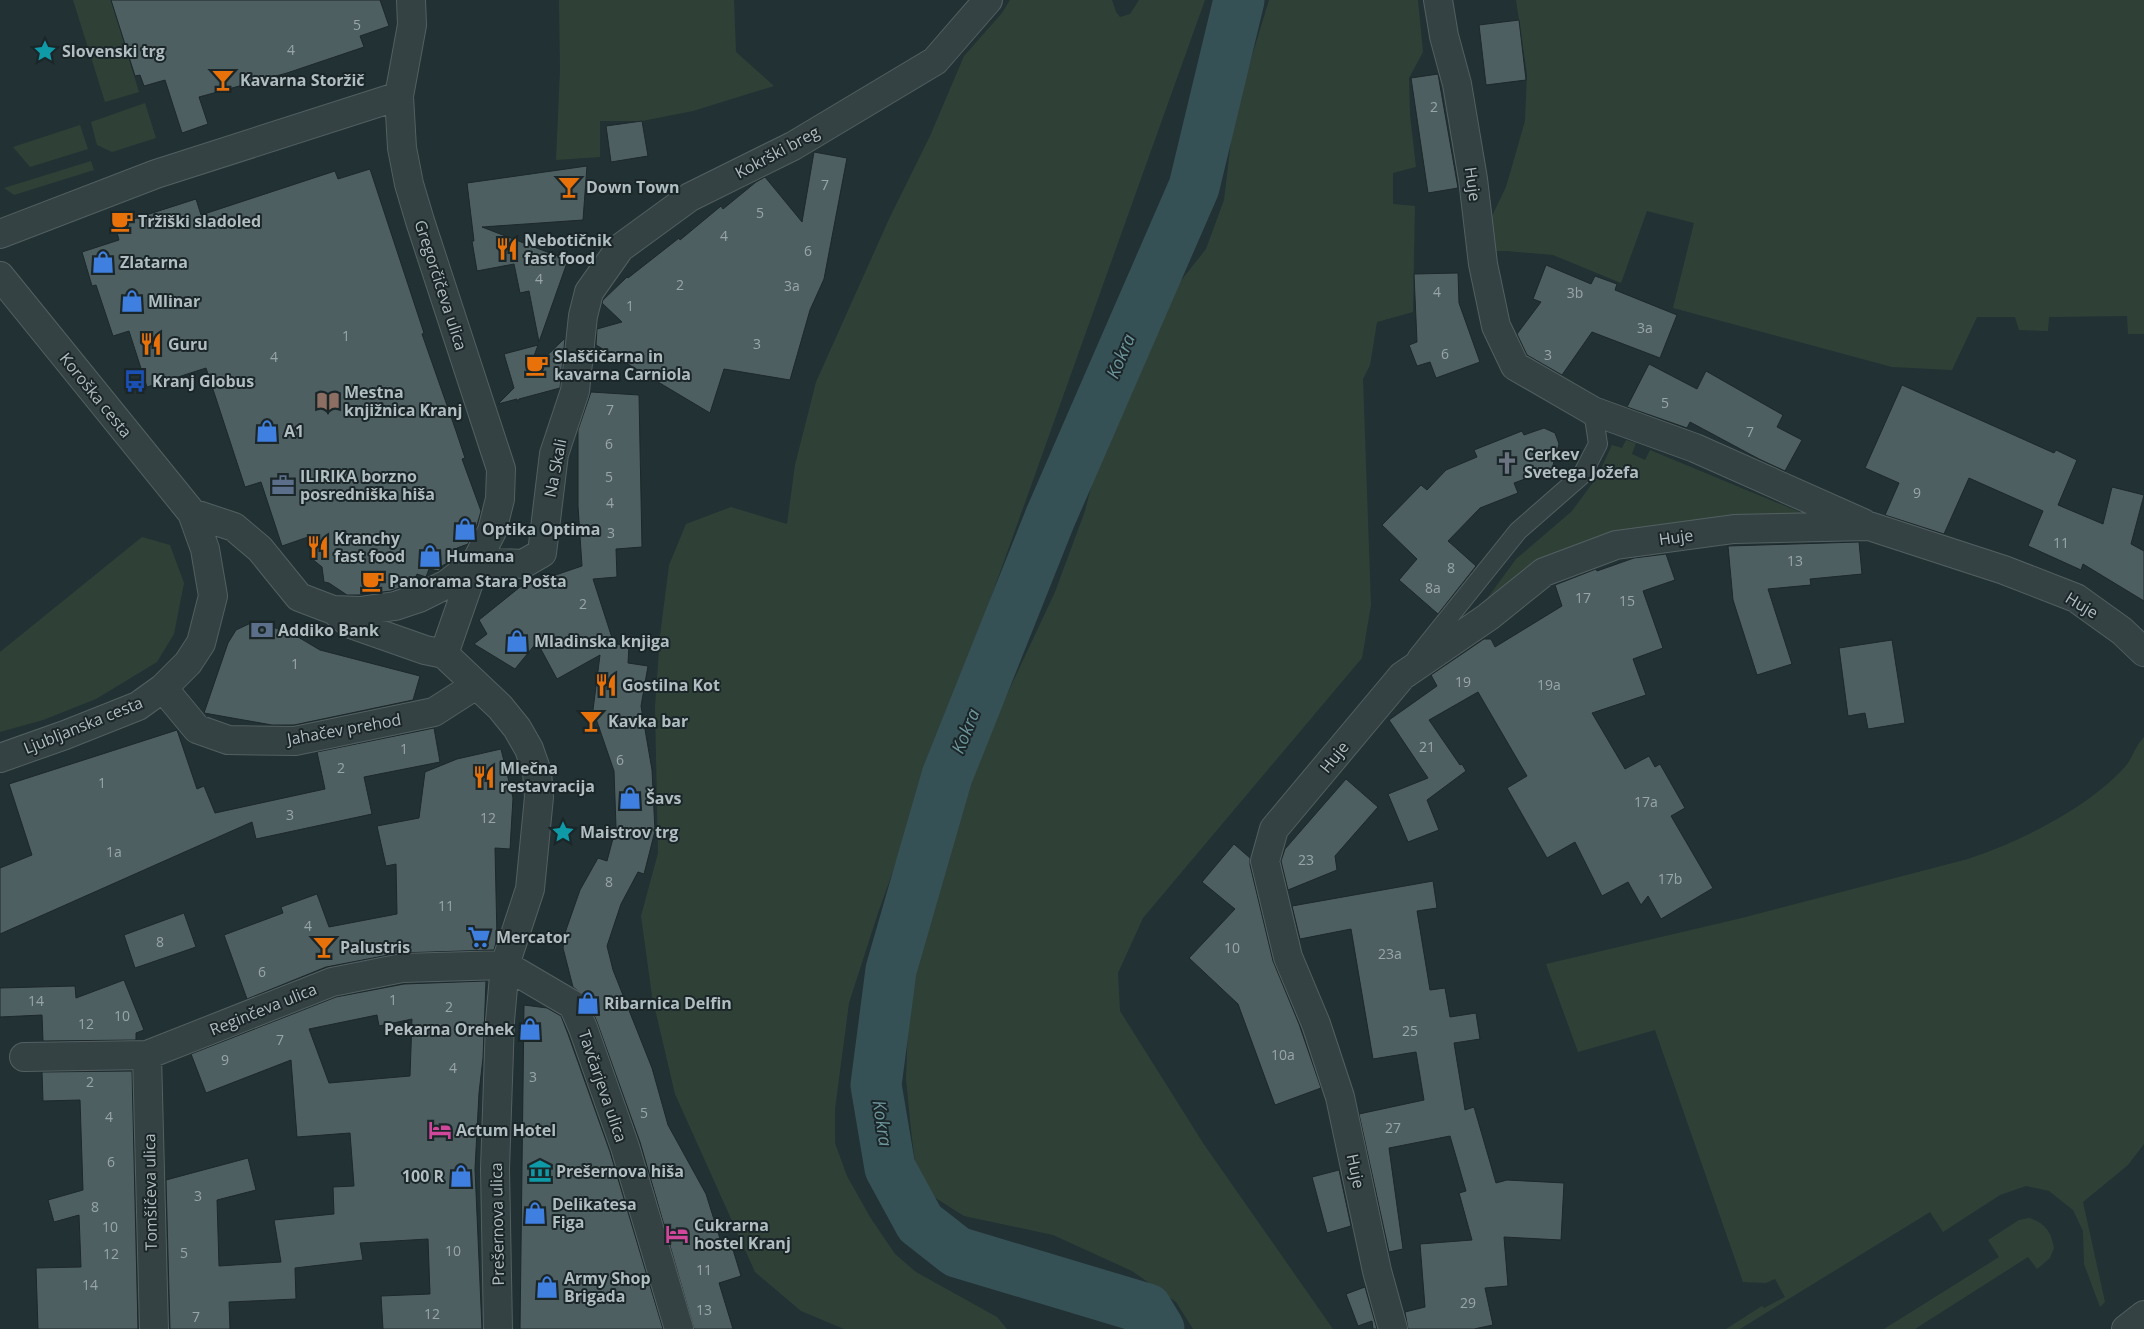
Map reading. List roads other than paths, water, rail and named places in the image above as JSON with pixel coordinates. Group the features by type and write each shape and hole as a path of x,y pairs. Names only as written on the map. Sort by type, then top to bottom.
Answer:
{"street":[{"name":"Gregorčičeva ulica","path":"411,0 412,25 399,96 402,148 409,184 420,221 501,469 500,499 492,532 476,562"},
{"name":"Kokrški breg","path":"583,316 588,292 620,248 690,197 793,146 935,61 988,0"},
{"name":"Huje","path":"1438,0 1444,36 1457,84 1473,179 1483,264 1496,326 1515,366 1593,411 1695,448 1869,526 2004,570 2076,598 2122,631 2144,652"},
{"path":"0,234 156,174 399,96"},
{"name":"Koroška cesta","path":"0,276 192,513 205,549 213,596 201,642 188,663 163,688"},
{"name":"Na Skali","path":"476,562 523,564 542,553 554,454 575,390 583,316"},
{"path":"192,513 234,527 260,549 299,598 333,610 360,611 395,606 411,601 447,584 476,562"},
{"name":"Huje","path":"1393,1329 1377,1271 1340,1097 1316,1024 1288,957 1265,861 1274,829 1402,676 1488,617 1544,572 1616,546 1734,529 1869,526"},
{"path":"444,654 476,562"},
{"path":"333,610 351,624 426,650 444,654 500,707 517,728 530,749 538,780 539,797 530,889 505,965"},
{"name":"Jahačev prehod","path":"163,688 197,729 228,740 295,741 434,712 476,684"},
{"name":"Ljubljanska cesta","path":"0,758 66,735 138,706 163,688"},
{"name":"Prešernova ulica","path":"498,1329 495,1169 500,1021 505,965"},
{"name":"Reginčeva ulica","path":"24,1056 147,1055 332,982 402,968 505,965"},
{"name":"Tavčarjeva ulica","path":"505,965 572,1005 580,1020 625,1147 679,1329"},
{"name":"Tomšičeva ulica","path":"147,1055 154,1329"},
{"path":"2126,1329 2144,1315"}],"lane":[{"path":"1402,676 1518,531 1582,475 1598,444 1593,411"}],"waterway":[{"name":"Kokra","path":"1159,1329 1147,1309 957,1252 920,1223 890,1168 876,1085 891,970 947,776 1050,518 1194,187 1239,0"}],"place":[{"name":"Slovenski trg","path":"45,51"},
{"name":"Kavarna Storžič","path":"223,80"},
{"name":"Down Town","path":"569,187"},
{"name":"Tržiški sladoled","path":"122,221"},
{"name":"Nebotičnik fast food","path":"507,249"},
{"name":"Zlatarna","path":"103,262"},
{"name":"Mlinar","path":"132,301"},
{"name":"Guru","path":"151,344"},
{"name":"Slaščičarna in kavarna Carniola","path":"537,365"},
{"name":"Kranj Globus","path":"135,381"},
{"name":"Mestna knjižnica Kranj","path":"328,401"},
{"name":"A1","path":"267,431"},
{"name":"Cerkev Svetega Jožefa","path":"1507,463"},
{"name":"ILIRIKA borzno posredniška hiša","path":"283,485"},
{"name":"Optika Optima","path":"465,529"},
{"name":"Kranchy fast food","path":"318,547"},
{"name":"Humana","path":"430,556"},
{"name":"Panorama Stara Pošta","path":"373,581"},
{"name":"Addiko Bank","path":"262,630"},
{"name":"Mladinska knjiga","path":"517,641"},
{"name":"Gostilna Kot","path":"606,685"},
{"name":"Kavka bar","path":"591,721"},
{"name":"Mlečna restavracija","path":"484,777"},
{"name":"Šavs","path":"630,798"},
{"name":"Maistrov trg","path":"563,832"},
{"name":"Mercator","path":"479,937"},
{"name":"Palustris","path":"324,947"},
{"name":"Ribarnica Delfin","path":"588,1003"},
{"name":"Pekarna Orehek","path":"530,1029"},
{"name":"Actum Hotel","path":"440,1130"},
{"name":"Prešernova hiša","path":"540,1171"},
{"name":"100 R","path":"461,1176"},
{"name":"Delikatesa Figa","path":"535,1213"},
{"name":"Cukrarna hostel Kranj","path":"677,1234"},
{"name":"Army Shop Brigada","path":"547,1287"}]}
